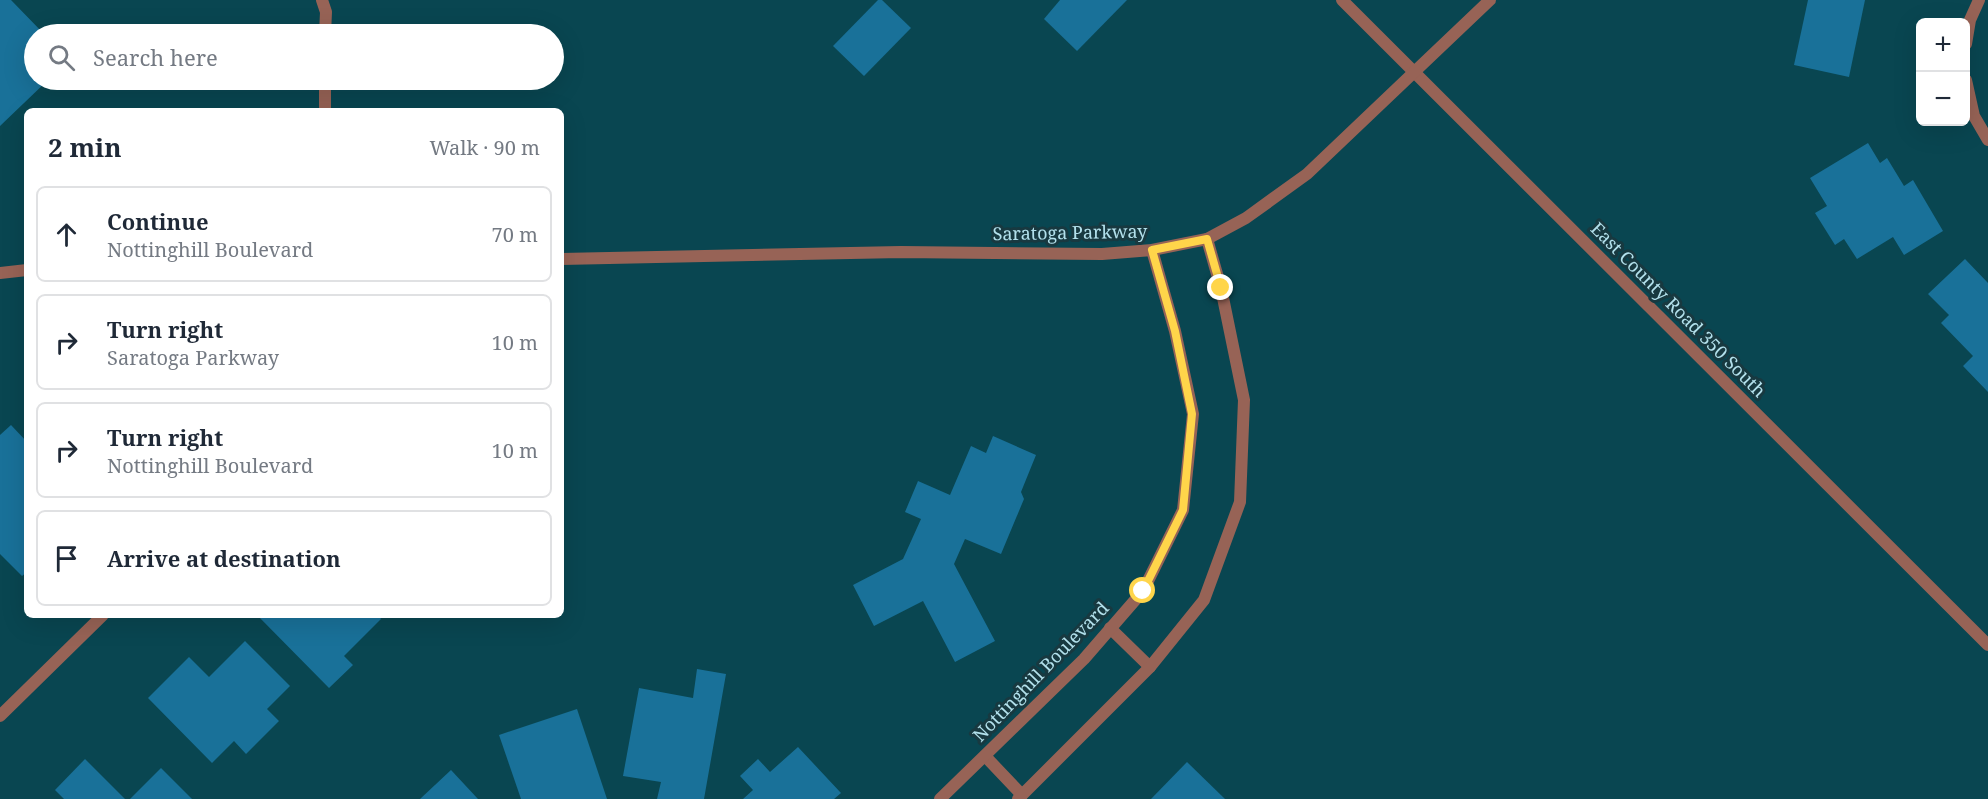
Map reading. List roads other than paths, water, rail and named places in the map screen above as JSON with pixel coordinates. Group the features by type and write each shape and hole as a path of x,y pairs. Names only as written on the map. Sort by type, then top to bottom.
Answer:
{"street":[{"path":"322,0 326,12 325,24"},
{"name":"East County Road 350 South","path":"1342,0 1988,645"},
{"name":"Saratoga Parkway","path":"564,259 901,252 1102,254 1152,250 1207,239 1288,190 1490,0"},
{"path":"1970,20 1980,0"},
{"path":"325,90 325,108"},
{"path":"1970,100 1974,116 1988,140"},
{"path":"985,756 1020,797 1150,667 1203,600 1240,502 1244,400 1221,288 1207,239"},
{"name":"Nottinghill Boulevard","path":"940,799 1084,659 1143,591 1183,510 1192,414 1175,331 1152,250"},
{"path":"0,273 24,270"},
{"path":"0,716 100,618"},
{"path":"1110,628 1150,667"}]}
